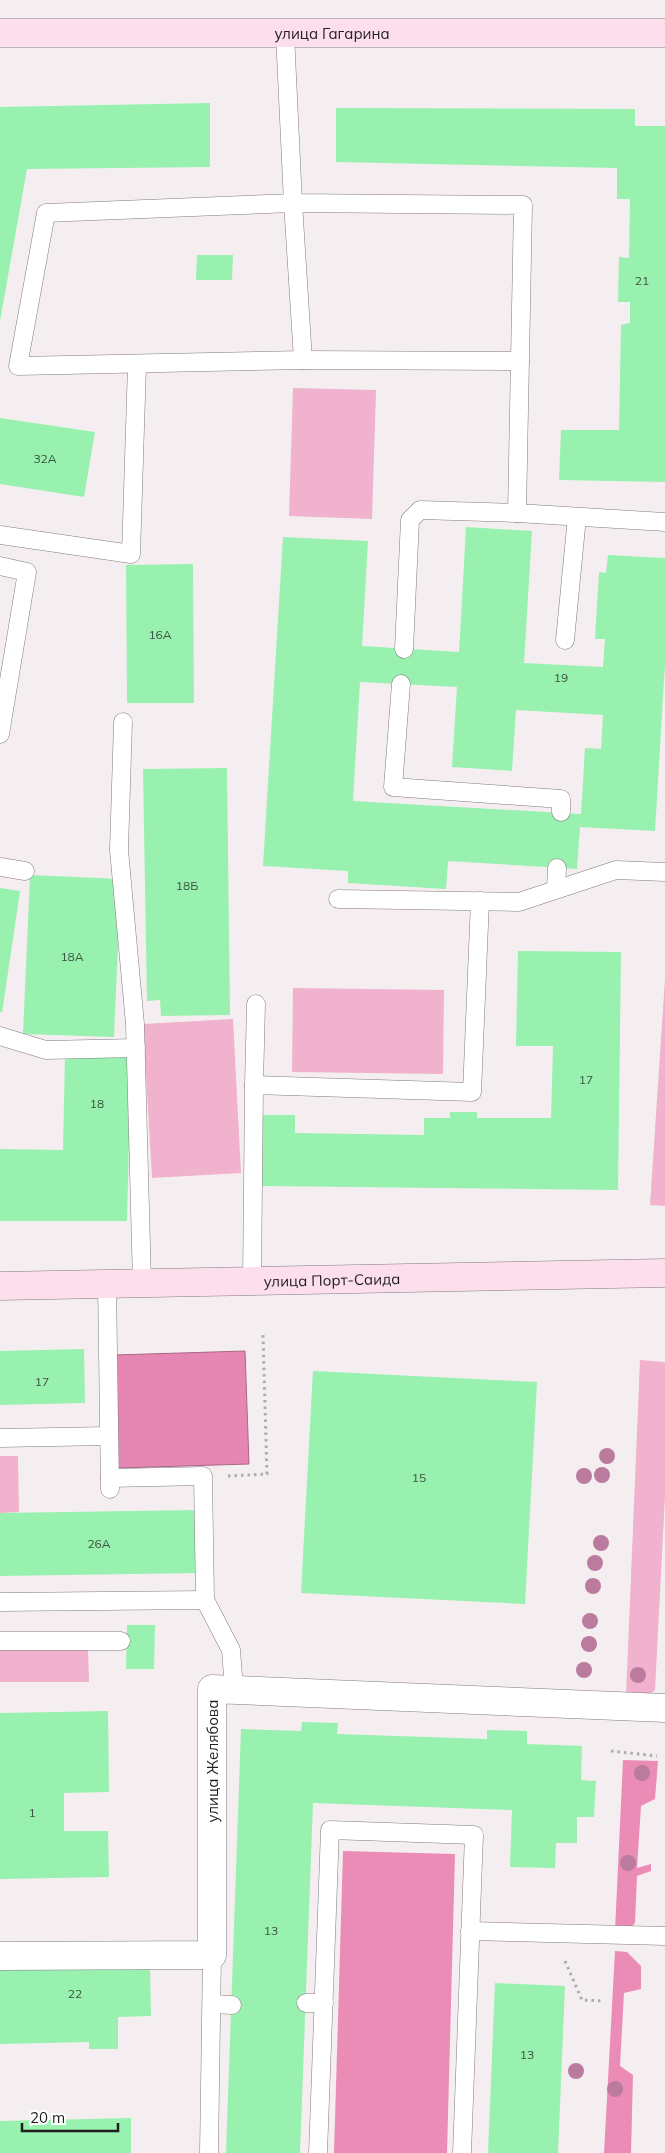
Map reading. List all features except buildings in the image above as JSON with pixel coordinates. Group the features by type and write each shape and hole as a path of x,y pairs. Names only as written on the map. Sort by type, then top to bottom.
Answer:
{"street":[{"name":"улица Гагарина","path":"0,33 665,34"},
{"name":"улица Порт-Саида","path":"0,1286 665,1273"},
{"name":"улица Желябова","path":"212,1955 212,1689 665,1708"},
{"path":"0,1956 212,1955"}],"lane":[{"path":"285,34 303,360"},
{"path":"517,513 520,361 523,205 293,203 46,212 18,366 303,360 520,361"},
{"path":"0,535 131,554 136,364"},
{"path":"404,649 410,520 420,510 517,513 665,522"},
{"path":"565,640 577,517"},
{"path":"0,566 27,572 0,734"},
{"path":"401,684 393,787 561,799 561,812"},
{"path":"123,722 119,850 136,1048 142,1283"},
{"path":"0,867 26,871"},
{"path":"556,889 557,868"},
{"path":"338,899 519,902 616,870 665,872"},
{"path":"254,1085 472,1092 480,901"},
{"path":"252,1281 256,1004"},
{"path":"0,1036 46,1050 136,1048"},
{"path":"107,1284 110,1484 203,1476 205,1600 231,1650 234,1689"},
{"path":"0,1438 109,1436"},
{"path":"0,1602 205,1600"},
{"path":"0,1641 121,1641"},
{"path":"318,2153 330,1830 474,1835 462,2153"},
{"path":"470,1931 665,1936"},
{"path":"209,2153 212,1955"},
{"path":"306,2003 324,2003"},
{"path":"212,2004 232,2004"}],"path":[{"path":"203,1476 267,1474 263,1335"},
{"path":"611,1751 657,1756"},
{"path":"565,1961 582,2000 602,2001"}],"shaded area":[{"path":"293,388 376,390 372,519 289,516"},
{"path":"665,979 665,1206 650,1205"},
{"path":"293,988 444,990 443,1074 292,1072"},
{"path":"233,1019 241,1173 152,1178 143,1024"},
{"path":"245,1351 249,1464 118,1468 115,1355"},
{"path":"640,1360 665,1362 665,1497 655,1690 647,1697 626,1696"},
{"path":"0,1456 18,1456 19,1512 0,1513"},
{"path":"0,1650 88,1650 89,1682 0,1682"},
{"path":"623,1760 658,1761 655,1799 641,1806 637,1868 651,1864 651,1871 637,1876 635,1923 627,1931 615,1931"},
{"path":"343,1851 455,1854 447,2153 334,2153"},
{"path":"615,1951 627,1952 641,1966 641,1989 624,1993 620,2066 633,2075 631,2153 604,2153"}]}
